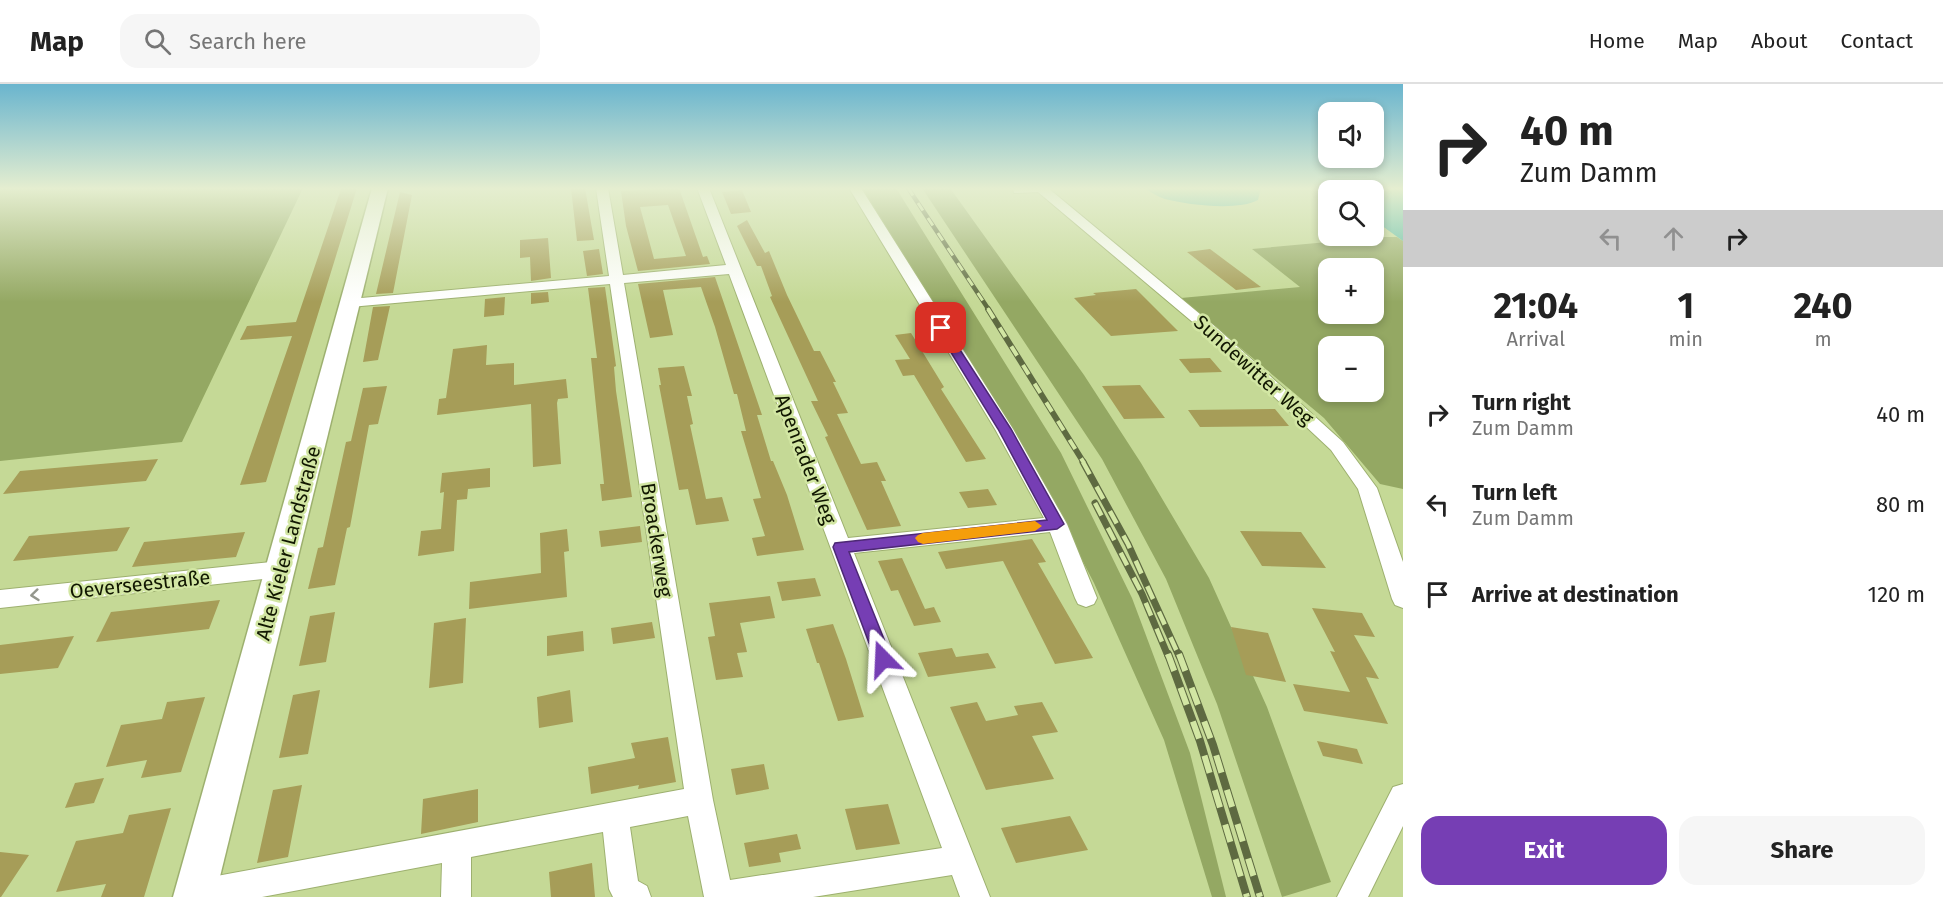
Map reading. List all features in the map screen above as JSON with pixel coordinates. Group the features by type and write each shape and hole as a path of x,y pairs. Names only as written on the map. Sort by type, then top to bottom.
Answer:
{"street":[{"name":"Alte Kieler Landstraße","path":"194,896 370,226"},
{"name":"Broackerweg","path":"608,226 699,800 719,897 961,859"},
{"name":"Apenrader Weg","path":"717,226 975,897"},
{"path":"878,226 1004,429 1057,524 1086,598"},
{"name":"Sundewitter Weg","path":"1086,226 1213,332 1337,447 1366,488 1403,599"},
{"path":"350,303 733,269"},
{"path":"840,547 1057,524"},
{"name":"Oeverseestraße","path":"0,599 281,569"},
{"path":"1352,897 1403,797"},
{"path":"194,896 699,800"},
{"path":"615,816 624,889 636,897"},
{"path":"456,897 457,847"}],"green space":[{"path":"0,226 285,226 182,442 0,461"},
{"path":"885,226 920,226 1061,453 1132,598 1190,753 1226,897 1212,897 1164,740 1094,583 1033,465"},
{"path":"947,226 977,226 1084,375 1141,463 1209,578 1267,707 1331,882 1282,897 1217,704 1166,579 1102,459"},
{"path":"1384,237 1397,237 1403,241 1403,489 1380,484 1324,418 1181,298 1300,287 1252,249 1318,243 1318,246 1384,246"}],"water":[{"path":"1384,226 1403,226 1403,241 1384,227"}],"building":[{"path":"329,226 345,226 266,482 240,485 292,336 240,340 247,326 296,322"},
{"path":"392,226 406,226 393,293 376,294"},
{"path":"575,226 592,226 594,240 577,241"},
{"path":"626,226 645,226 654,259 686,256 675,226 692,226 703,257 707,256 710,264 638,271"},
{"path":"737,226 750,226 765,253 769,251 814,351 820,351 836,382 833,382 848,413 837,414 861,464 877,462 886,481 881,481 901,526 867,530 825,437 828,436 811,401 818,401 770,297 772,296 761,266 757,266"},
{"path":"548,238 551,278 531,281 530,257 520,258 520,240"},
{"path":"599,249 603,274 587,276 583,251"},
{"path":"1210,249 1261,287 1236,290 1187,252"},
{"path":"715,277 762,415 757,415 771,461 773,461 787,495 804,550 757,556 752,538 765,536 753,499 761,498 741,431 746,431 737,394 734,394 701,287 663,290 673,335 650,338 638,284"},
{"path":"605,287 616,366 614,367 616,391 632,497 602,501 600,484 604,484 591,358 597,358 588,288"},
{"path":"1136,289 1178,331 1111,336 1074,298 1096,295 1093,293"},
{"path":"548,292 549,302 531,304 531,293"},
{"path":"505,297 504,315 484,317 485,299"},
{"path":"390,306 378,360 363,362 373,307"},
{"path":"911,333 944,387 941,389 986,459 966,462 914,375 903,376 895,360 910,359 895,335"},
{"path":"487,345 486,365 514,363 514,385 566,379 568,398 558,399 557,403 561,464 533,467 531,404 437,415 439,399 446,398 453,349"},
{"path":"1210,358 1222,372 1190,373 1179,359"},
{"path":"684,366 692,396 687,396 693,424 690,425 706,499 722,497 729,521 696,525 688,489 679,490 659,385 661,385 658,368"},
{"path":"1140,385 1165,418 1124,419 1102,386"},
{"path":"387,386 378,424 369,425 350,527 347,528 335,585 308,589 318,548 323,547 346,442 351,441 363,388"},
{"path":"1275,409 1289,426 1200,427 1188,410"},
{"path":"158,459 146,481 3,494 20,471"},
{"path":"490,468 490,487 468,489 467,499 457,500 454,551 418,556 421,531 441,529 444,492 440,493 442,473"},
{"path":"988,489 997,505 968,508 959,492"},
{"path":"640,526 642,542 601,547 599,531"},
{"path":"130,527 117,551 13,561 29,536"},
{"path":"567,529 569,551 564,552 567,597 469,609 470,582 541,573 540,533"},
{"path":"1240,531 1301,532 1326,568 1262,566"},
{"path":"245,532 236,557 132,567 144,542"},
{"path":"1032,539 1046,562 1038,563 1093,658 1055,664 1003,561 946,569 938,552"},
{"path":"902,558 925,609 934,607 941,622 914,626 898,590 891,591 878,561"},
{"path":"815,578 821,596 782,601 777,582"},
{"path":"770,596 775,618 740,623 747,652 737,653 743,677 716,680 708,637 715,636 709,603"},
{"path":"220,600 209,629 96,642 111,612"},
{"path":"1312,608 1362,613 1375,637 1354,635 1379,679 1366,677 1388,724 1304,711 1293,684 1350,692 1330,651 1335,652"},
{"path":"335,612 326,662 299,666 310,616"},
{"path":"466,618 463,683 429,688 434,623"},
{"path":"652,622 655,638 613,644 611,628"},
{"path":"833,624 864,717 838,721 819,663 817,663 806,629"},
{"path":"1231,627 1268,633 1286,682 1246,675"},
{"path":"583,631 584,651 547,656 547,636"},
{"path":"74,636 58,668 0,674 0,645"},
{"path":"952,648 956,657 988,653 996,668 928,677 918,653"},
{"path":"320,690 308,754 279,758 293,695"},
{"path":"570,690 573,722 539,728 537,697"},
{"path":"205,697 181,772 141,778 147,760 106,767 121,725 162,719 167,702"},
{"path":"977,702 986,721 1018,715 1014,706 1042,702 1058,732 1032,736 1054,779 986,790 950,707"},
{"path":"668,737 676,782 638,789 639,785 591,794 588,767 635,758 631,743"},
{"path":"1317,741 1357,749 1363,764 1323,756"},
{"path":"764,764 769,789 736,795 731,769"},
{"path":"104,778 94,803 65,808 75,783"},
{"path":"302,785 288,857 257,863 273,790"},
{"path":"478,789 478,822 421,834 423,799"},
{"path":"888,804 900,844 856,850 845,809"},
{"path":"171,808 144,897 101,897 106,884 56,892 76,841 123,833 129,815"},
{"path":"1070,816 1088,850 1016,863 1001,828"},
{"path":"797,834 801,849 779,853 781,862 749,867 744,843"},
{"path":"0,852 29,855 1,897 0,897"},
{"path":"592,863 595,897 551,897 549,872"}],"railway":[{"path":"933,226 989,310"},
{"path":"988,309 1084,463"},
{"path":"1083,462 1128,544 1179,656"},
{"path":"1095,503 1142,594 1168,656"},
{"path":"1168,654 1200,741 1247,897"},
{"path":"1179,654 1213,745 1260,897"}],"slow traffic":[{"path":"923,538 1035,526"}],"route":[{"path":"883,659 840,547 1057,524 1004,429 941,328"}]}
